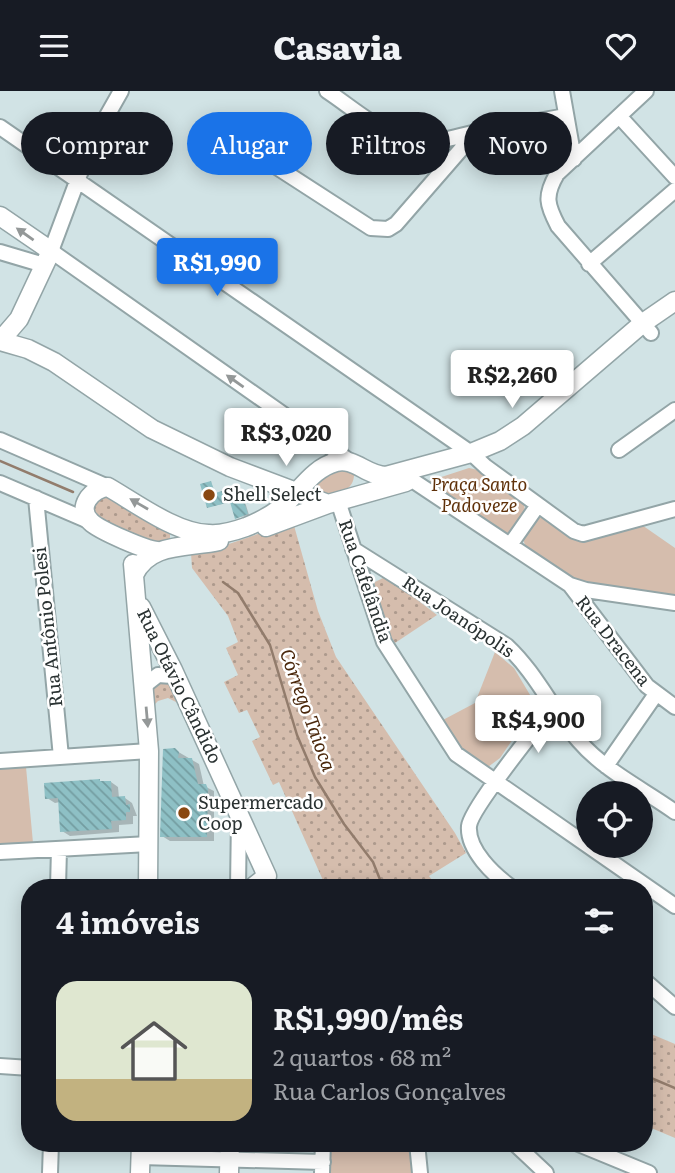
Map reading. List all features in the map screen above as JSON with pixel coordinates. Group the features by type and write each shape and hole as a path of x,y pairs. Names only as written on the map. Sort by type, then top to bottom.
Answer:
{"main road":[{"path":"0,216 47,258 19,319 0,341 28,349 74,374 152,429 296,493 337,501 359,484 355,465"},
{"path":"465,453 412,480 337,501 224,540 161,550 143,549 91,522 85,506 88,496 98,488 108,487 170,522 196,532 212,534 238,529 265,518 285,504 315,473 329,464 344,461 372,474 386,476 465,453 499,456 516,445 675,301"},
{"path":"647,328 675,316"},
{"path":"19,319 18,330 28,349"},
{"path":"262,480 270,504 265,518"},
{"path":"134,575 142,561 173,540 174,531 170,522"},
{"path":"122,538 131,556 138,600 149,751 148,879"},
{"name":"Rua Otávio Cândido","path":"138,600 258,855 263,879"}],"street":[{"path":"47,258 95,134 121,91"},
{"path":"327,91 395,136 429,142 464,135"},
{"path":"562,91 565,112"},
{"path":"646,91 557,174 549,189 548,208 558,226 589,264 647,328"},
{"path":"620,117 675,177"},
{"path":"0,127 574,531 583,534 675,509"},
{"path":"289,175 371,228 388,229 396,224 464,146"},
{"path":"572,153 573,159"},
{"path":"589,264 675,190"},
{"path":"0,252 47,258 355,465"},
{"path":"619,450 675,410"},
{"path":"0,440 108,487"},
{"name":"Rua Dracena","path":"412,480 570,585 647,686 675,707"},
{"path":"0,483 91,522"},
{"name":"Rua Antônio Polesi","path":"36,498 61,757"},
{"name":"Rua Cafelândia","path":"337,501 387,648 452,750 495,783 635,879"},
{"path":"509,545 538,505"},
{"name":"Rua Joanópolis","path":"353,549 507,646 519,658 578,739 606,766 675,812"},
{"name":"Rua Joanópolis","path":"363,579 372,572 388,569"},
{"path":"570,585 603,593 675,603"},
{"path":"603,593 602,615 607,631"},
{"path":"144,687 158,675 165,674 178,681"},
{"path":"606,766 656,694"},
{"path":"499,879 477,852 469,826 495,783 553,706"},
{"path":"0,761 149,751"},
{"path":"237,879 239,814"},
{"path":"0,852 149,844"},
{"path":"58,879 60,849"},
{"path":"238,866 258,855"},
{"name":"Rua Cafelândia","path":"653,891 675,906"},
{"path":"653,988 675,1007"},
{"path":"0,1066 21,1067"},
{"path":"50,1173 51,1152"},
{"path":"417,1152 420,1173"},
{"path":"524,1152 546,1173"},
{"path":"598,1152 649,1173"},
{"path":"140,1157 230,1158 322,1168"}],"green space":[{"path":"335,465 354,473 350,486 339,492 311,492 310,483"},
{"name":"Praça Santo Padoveze","path":"469,468 478,470 524,504 525,512 510,534 502,534 426,482"},
{"path":"106,492 170,529 170,539 154,544 100,521 92,513 94,499"},
{"name":"Praça Santo Padoveze","path":"538,518 545,518 575,538 639,523 675,548 675,597 575,580 525,546 523,537"},
{"path":"293,522 318,611 336,657 466,853 429,876 431,879 322,879 279,782 273,785 252,741 260,737 247,710 239,713 224,682 238,675 226,648 238,642 228,616 192,568 191,553 220,547"},
{"path":"383,578 390,579 437,615 395,643 375,596 375,582"},
{"path":"495,652 514,668 536,705 500,758 488,767 466,756 441,721 475,703"},
{"path":"166,681 171,684 180,704 168,698 158,701 152,707 151,684"},
{"path":"26,767 33,843 0,844 0,769"},
{"path":"653,1035 675,1044 675,1138 653,1129"},
{"path":"328,1152 412,1152 413,1173 327,1173"}],"building":[{"path":"211,481 215,493 239,486 248,514 235,519 230,502 207,508 200,484"},
{"name":"Supermercado Coop","path":"175,748 179,752 178,758 192,758 198,784 206,784 208,789 207,837 160,837 163,749"},
{"path":"100,779 111,781 112,797 125,796 126,805 130,804 126,820 111,821 112,829 60,832 58,798 45,799 44,783"}],"waterway":[{"name":"Córrego Taioca","path":"0,461 73,492"},
{"name":"Córrego Taioca","path":"223,582 238,593 270,645 297,735 315,777 344,824 373,862 380,879"},
{"name":"Córrego Taioca","path":"653,1079 675,1088"}],"place":[{"name":"Shell Select","path":"209,495"},
{"name":"Supermercado Coop","path":"184,813"}]}
